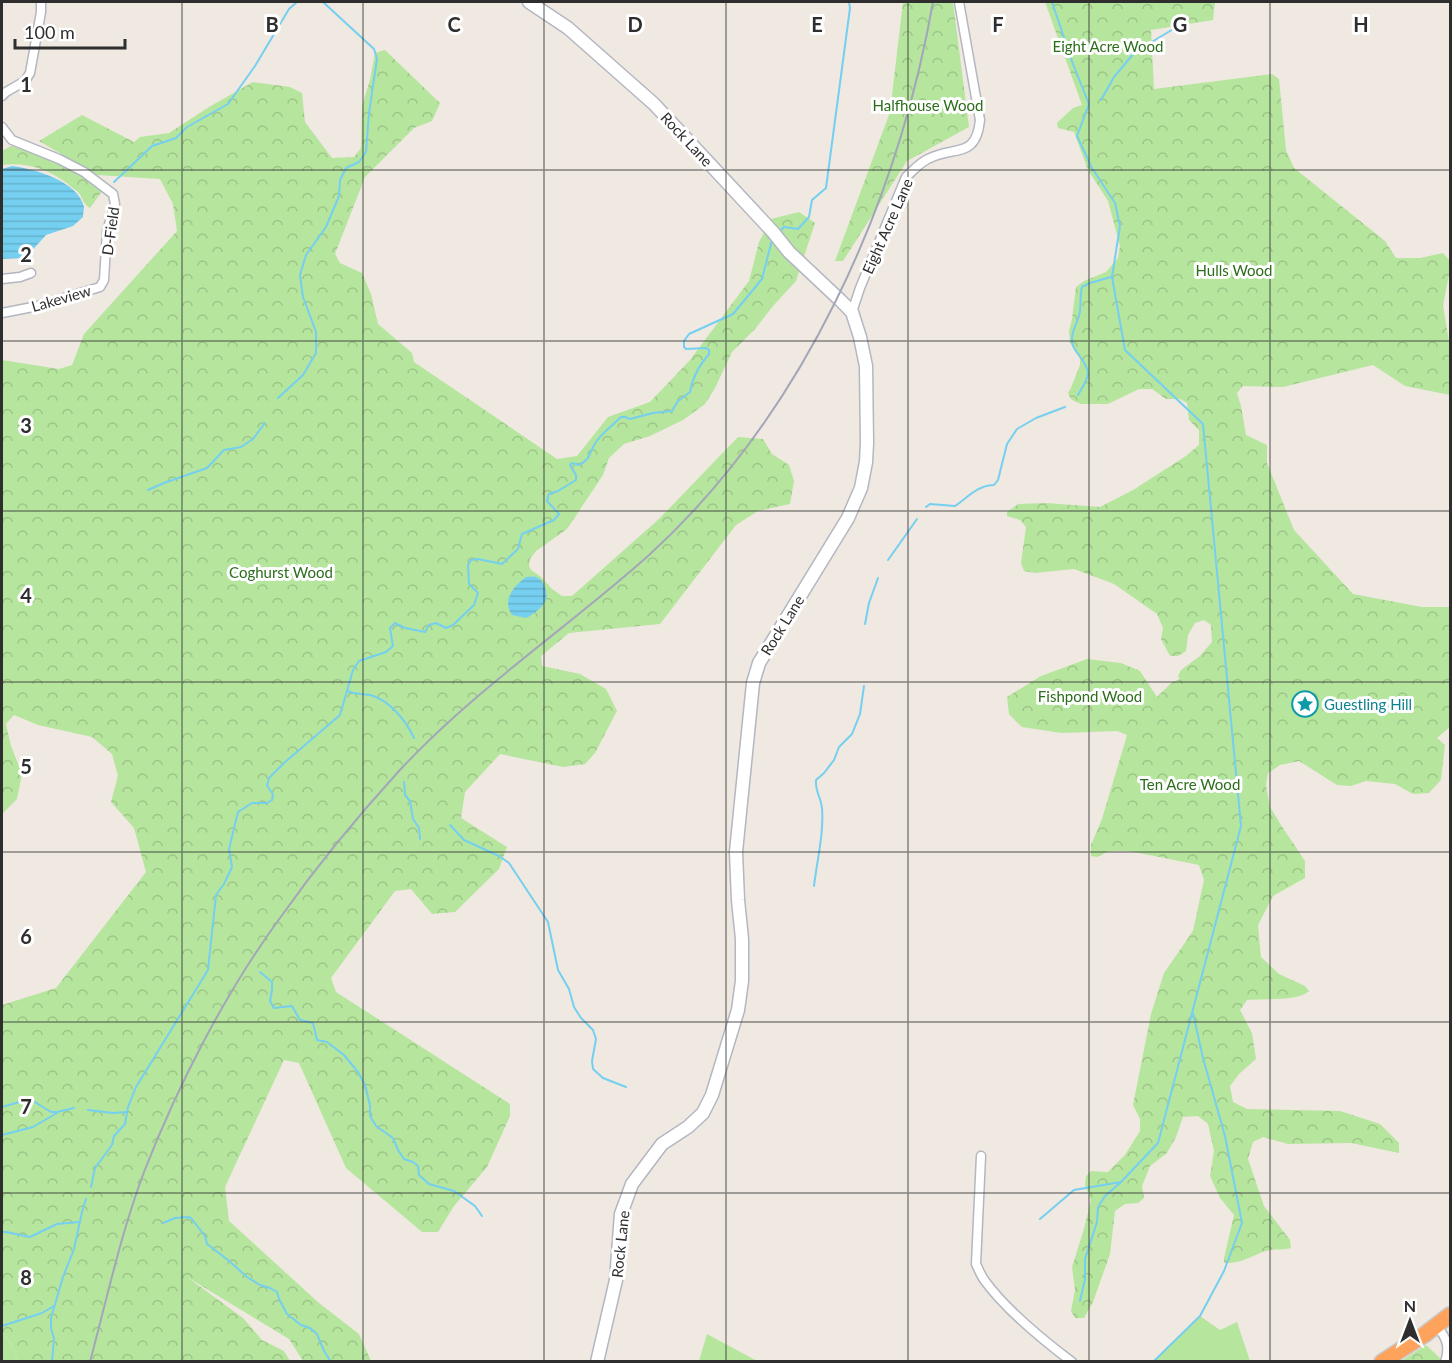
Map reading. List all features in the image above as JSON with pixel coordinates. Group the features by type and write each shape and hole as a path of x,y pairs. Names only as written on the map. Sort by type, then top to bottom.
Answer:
{"highway":[{"path":"1382,1362 1450,1315"}],"street":[{"path":"2,93 25,81 30,73 41,2"},
{"name":"Rock Lane","path":"529,2 568,28 654,104 776,235 789,252 852,312 866,366 866,462 861,488 848,518 759,663 753,683 736,852 742,939 742,981 738,1010 712,1095 703,1113 688,1127 662,1144 632,1184 621,1214 616,1280 597,1362"},
{"name":"Eight Acre Lane","path":"852,312 906,177 929,158 966,148 975,141 979,132 980,120 958,2"},
{"name":"D-Field","path":"2,127 12,140 84,172 113,194 115,204 106,231 105,267"},
{"name":"Lakeview","path":"2,313 38,306 100,287 104,280 105,267"},
{"path":"2,279 31,273"},
{"path":"981,1156 976,1264 983,1280 1021,1320 1072,1362"},
{"path":"1436,1326 1449,1342 1446,1360"}],"green space":[{"name":"Halfhouse Wood","path":"903,2 953,2 969,127 907,161 843,261 835,261 890,112"},
{"path":"1045,2 1215,2 1213,20 1151,30 1154,89 1272,74 1279,79 1286,150 1294,168 1385,241 1396,258 1420,258 1443,253 1450,261 1443,305 1450,348 1450,395 1405,386 1373,365 1283,387 1243,386 1237,393 1246,435 1267,445 1267,463 1294,530 1353,594 1422,607 1450,607 1450,727 1437,738 1445,745 1441,780 1429,793 1413,794 1395,784 1366,781 1351,786 1337,785 1299,761 1280,765 1268,773 1266,785 1270,807 1305,861 1305,878 1273,896 1258,925 1261,957 1279,974 1305,986 1309,991 1297,997 1247,1000 1240,1010 1252,1033 1256,1059 1239,1074 1230,1086 1233,1102 1247,1109 1340,1111 1380,1124 1399,1143 1399,1153 1351,1143 1288,1144 1263,1137 1253,1142 1248,1159 1264,1206 1290,1240 1291,1248 1269,1250 1241,1261 1224,1263 1234,1215 1220,1198 1210,1176 1214,1151 1208,1124 1198,1116 1183,1117 1167,1153 1150,1166 1142,1186 1144,1198 1138,1203 1125,1204 1115,1211 1110,1254 1093,1302 1084,1318 1075,1318 1071,1311 1075,1290 1072,1267 1091,1200 1085,1185 1086,1176 1091,1171 1108,1172 1125,1155 1140,1131 1140,1119 1133,1105 1151,1014 1164,973 1193,931 1204,880 1199,865 1129,851 1109,851 1097,857 1091,856 1091,845 1102,819 1127,735 1117,731 1062,733 1022,727 1009,714 1007,697 1041,676 1087,659 1121,663 1140,671 1157,697 1171,683 1180,679 1178,676 1181,670 1200,656 1212,642 1211,625 1204,620 1195,623 1188,635 1186,651 1178,656 1170,656 1161,639 1163,628 1157,614 1114,584 1074,569 1035,573 1024,571 1021,563 1026,527 1020,520 1007,516 1007,512 1018,504 1046,503 1100,507 1133,490 1199,445 1199,430 1189,420 1187,403 1180,399 1166,399 1152,389 1139,389 1108,404 1081,404 1069,396 1068,392 1080,365 1078,354 1070,343 1069,331 1076,287 1106,272 1118,258 1120,246 1108,201 1088,170 1074,132 1058,128 1057,123 1073,108 1082,105"},
{"name":"Coghurst Wood","path":"385,50 440,103 432,121 414,128 365,177 335,254 340,263 362,273 371,294 378,324 412,353 414,362 557,459 577,456 608,417 650,402 690,360 749,281 759,242 771,219 799,212 815,223 796,281 732,352 705,404 683,420 650,436 624,444 609,458 603,475 567,529 536,551 530,559 531,570 562,596 572,596 659,519 738,437 763,439 772,454 789,465 794,481 790,504 758,511 736,525 660,624 569,633 541,656 542,666 580,674 606,689 617,711 595,753 585,764 563,767 500,754 465,792 461,818 507,847 499,869 455,912 432,914 411,889 395,891 331,978 336,992 510,1104 510,1116 487,1167 454,1206 438,1232 422,1232 346,1168 299,1063 284,1060 225,1187 229,1221 319,1303 359,1334 371,1361 303,1361 289,1339 187,1277 243,1318 262,1340 284,1351 290,1361 17,1361 12,1345 2,1332 2,1005 56,988 146,872 134,828 111,802 118,776 112,754 92,737 38,725 14,715 6,724 11,746 22,774 17,799 2,814 2,360 59,369 72,365 84,334 177,231 173,204 160,179 97,175 39,141 82,115 134,142 140,137 169,133 253,82 290,87 302,93 305,122 332,158 354,157 361,148 362,106 375,53"},
{"path":"11,146 68,162 103,190 90,208 78,192 53,174 28,166 2,165 2,151"},
{"path":"1200,1316 1220,1330 1237,1322 1250,1361 1153,1361"},
{"path":"2,1332 11,1345 17,1361 2,1361"},
{"path":"707,1334 757,1361 699,1361"},
{"path":"1426,1345 1441,1359 1400,1362"}],"water":[{"path":"12,166 43,173 65,183 80,198 84,207 83,217 73,226 46,235 28,255 22,258 2,259 2,169"},
{"path":"526,577 539,579 544,584 547,596 541,607 526,618 512,615 508,604 513,589"}],"waterway":[{"path":"114,182 152,146 176,138 187,127 228,104 255,66 289,9 297,2"},
{"path":"278,398 303,375 316,353 316,332 303,297 300,275 306,255 326,227 339,196 340,180 346,168 359,162 366,152 377,59 374,49 323,2"},
{"path":"780,231 784,227 798,229 809,217 812,200 826,188 849,2"},
{"path":"1040,1219 1074,1190 1121,1182 1158,1143 1241,826 1203,424 1125,350 1112,277 1120,226 1115,203 1092,168 1077,136 1089,104 1052,2"},
{"path":"1101,100 1114,77 1135,52 1175,28"},
{"path":"91,1187 95,1168 112,1145 114,1136 125,1124 128,1107 136,1087 208,970 216,895 232,867 229,849 238,812 252,803 267,803 272,800 273,794 267,786 269,778 340,715 353,670 359,661 386,652 393,646 390,628 395,623 405,628 425,632 429,625 436,623 446,628 453,625 474,605 478,593 469,584 468,565 471,560 478,559 502,564 518,549 522,534 554,520 559,514 547,501 549,494 576,480 576,475 570,465 572,463 579,465 586,460 598,439 621,417 630,419 672,411 678,401 690,392 699,367 709,354 709,350 706,348 686,349 684,341 689,334 733,314 762,279 772,240"},
{"path":"1078,395 1088,373 1072,344 1073,332 1079,315 1082,287 1111,277"},
{"path":"926,507 930,504 955,506 978,490 994,485 998,480 1007,444 1017,429 1036,418 1065,407"},
{"path":"148,490 207,468 224,450 241,447 253,439 265,423"},
{"path":"888,560 917,519"},
{"path":"865,624 869,603 878,578"},
{"path":"814,886 822,818 816,780 834,760 839,747 852,734 860,714 864,686"},
{"path":"347,691 370,695 384,701 402,718 414,738"},
{"path":"404,782 405,795 410,801 413,819 419,828 420,839"},
{"path":"450,825 464,840 509,863 548,922 558,970 569,989 574,1007 593,1030 596,1039 593,1069 603,1078 626,1087"},
{"path":"260,972 272,982 270,1001 274,1008 292,1006 300,1020 313,1023 317,1040 327,1042 344,1055 358,1072 365,1085 370,1116 376,1126 393,1138 404,1159 418,1166 419,1175 429,1184 454,1191 475,1206 482,1216"},
{"path":"1153,1362 1200,1316 1224,1271 1242,1223 1225,1136 1193,1013"},
{"path":"2,1107 30,1099 51,1112 74,1108"},
{"path":"88,1110 127,1112"},
{"path":"2,1135 33,1127 57,1113"},
{"path":"1080,1301 1085,1279 1085,1259 1097,1222 1098,1207 1105,1196 1120,1183"},
{"path":"52,1362 54,1339 51,1318 74,1249 86,1199"},
{"path":"163,1223 175,1218 191,1218 205,1236 207,1244 247,1277 277,1292 287,1314 317,1334 331,1362"},
{"path":"2,1232 30,1237 57,1224 79,1222"},
{"path":"2,1326 42,1313 54,1306"}],"railway":[{"path":"90,1362 128,1218 157,1139 204,1040 240,977 280,918 352,824 428,742 489,687 648,556 703,500 753,438 797,372 835,302 868,229 895,154 917,78 933,2"}],"place":[{"name":"Guestling Hill","path":"1305,704"}],"park label":[{"name":"Eight Acre Wood","path":"1108,46"},
{"name":"Hulls Wood","path":"1234,270"},
{"name":"Fishpond Wood","path":"1090,696"},
{"name":"Ten Acre Wood","path":"1190,784"}]}
